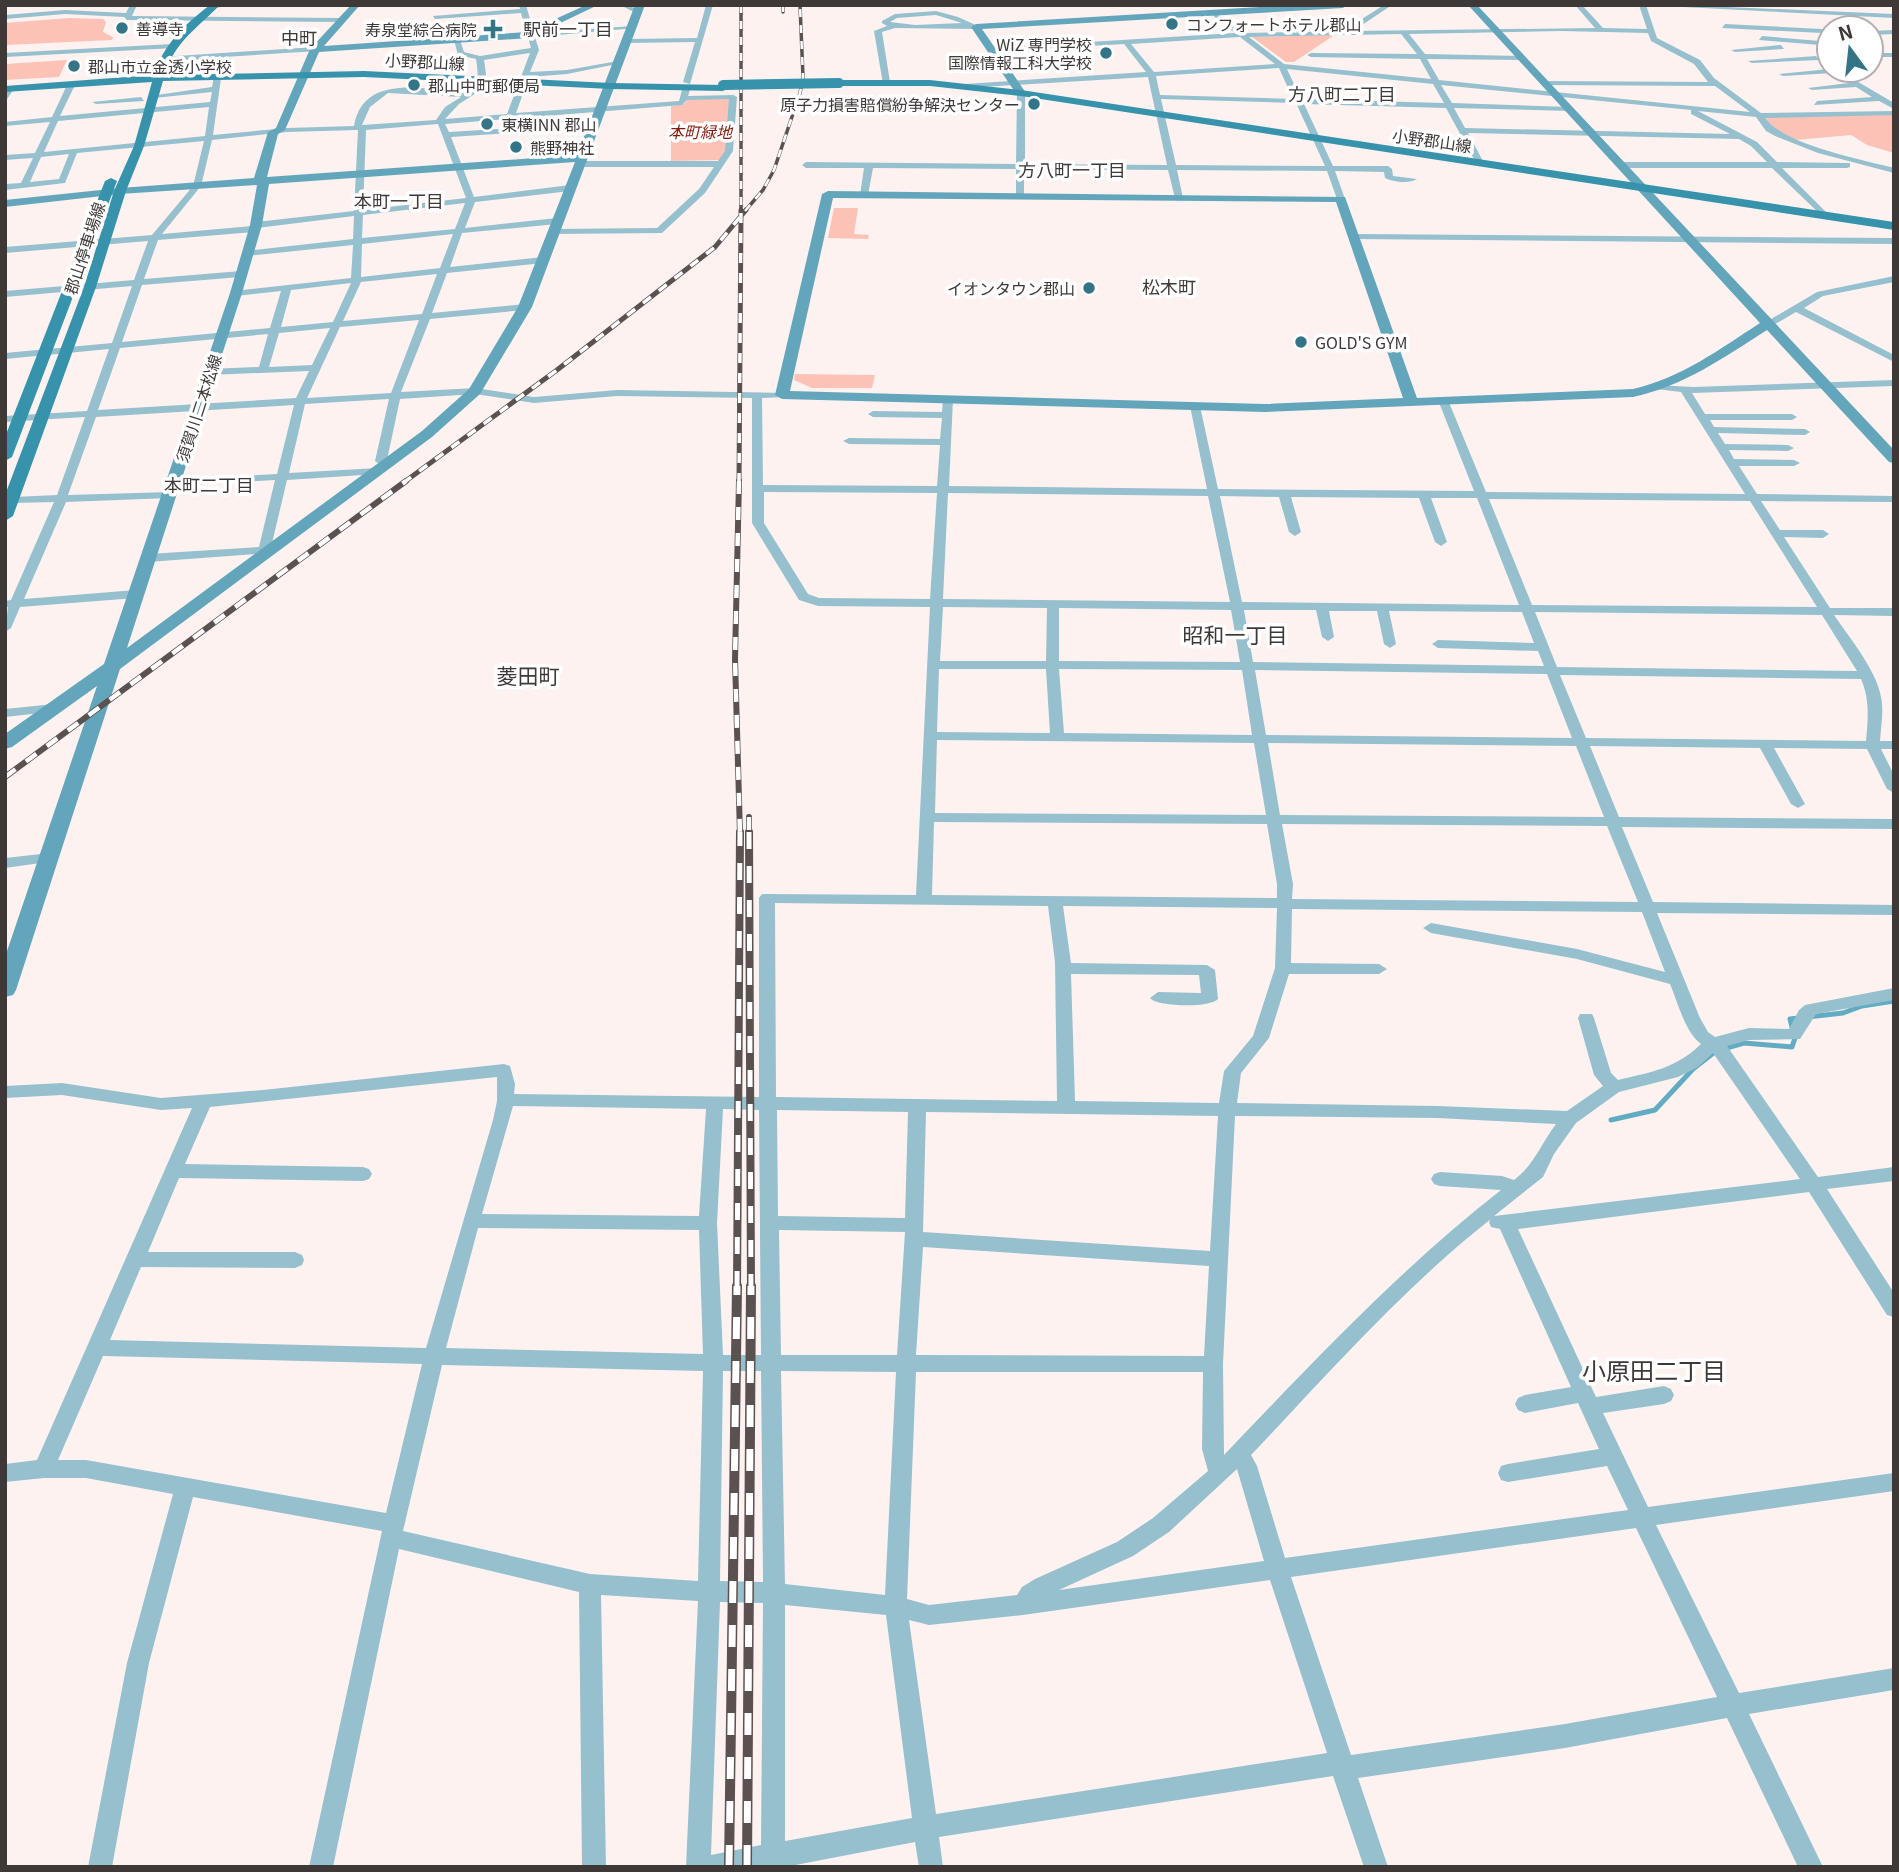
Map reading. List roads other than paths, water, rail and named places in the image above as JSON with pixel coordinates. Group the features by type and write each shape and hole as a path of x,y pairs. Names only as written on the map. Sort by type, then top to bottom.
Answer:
{"main road":[{"name":"郡山停車場線","path":"194,18 204,5"},
{"name":"郡山停車場線","path":"5,516 106,242 145,104 172,32 215,6"},
{"name":"小野郡山線","path":"7,89 154,78 305,75 390,75 484,80 523,78 686,89 886,82 965,86 1894,226"},
{"name":"小野郡山線","path":"838,84 965,86"},
{"name":"郡山停車場線","path":"5,457 106,193 132,146"}],"street":[{"path":"11,5 6,17 65,12 127,15 127,18 270,15 341,20"},
{"path":"27,15 31,5"},
{"path":"127,15 134,5"},
{"path":"215,6 230,5"},
{"name":"須賀川二本松線","path":"5,990 236,293 255,227 264,180 260,178 263,160 273,132 280,130 315,49 356,5"},
{"path":"529,35 594,5"},
{"path":"5,743 382,468 449,417 475,391 524,307 611,86 639,8 622,5"},
{"path":"5,158 209,137 682,103 710,5"},
{"path":"886,82 878,31 893,26 954,24 976,27 1343,5"},
{"path":"1333,40 1389,5"},
{"path":"1472,5 1691,240 1766,325 1894,459"},
{"path":"1578,5 1600,29"},
{"path":"1642,5 1654,39 1697,62 1706,76 1759,115 1769,129 1821,151 1894,171"},
{"path":"1683,5 1894,16"},
{"path":"1856,6 1894,9"},
{"path":"435,17 522,8 535,50 511,115"},
{"path":"1213,13 1282,66 1330,169 1411,402"},
{"path":"1725,26 1815,40"},
{"path":"976,27 1021,93 1020,196"},
{"path":"5,55 166,51 221,55 457,42 632,28"},
{"path":"992,50 1344,33 1600,29 1651,31"},
{"path":"1404,33 1422,56 1480,163"},
{"path":"1762,38 1815,41"},
{"path":"627,41 699,40"},
{"path":"457,42 461,53 480,58 535,50"},
{"path":"1126,42 1151,73 1179,198"},
{"path":"1735,50 1791,46"},
{"path":"1282,66 1322,47"},
{"path":"1778,47 1796,59"},
{"path":"1747,49 1766,61"},
{"path":"1311,54 1521,58"},
{"path":"5,628 10,603 61,499 155,238 197,186 209,137 221,55"},
{"path":"440,120 451,105 478,91 484,80 480,58"},
{"path":"1752,61 1815,58"},
{"path":"523,78 618,63"},
{"path":"965,86 1282,66 1759,115 1894,113"},
{"path":"1783,74 1815,71"},
{"path":"91,116 102,82"},
{"path":"1545,83 1717,85"},
{"path":"1653,84 1660,91"},
{"path":"24,185 71,85"},
{"path":"1812,88 1857,85 1894,107"},
{"path":"5,100 7,89"},
{"path":"5,124 91,116 216,89"},
{"path":"247,253 460,232 555,226 659,231 702,191 731,145 733,97 686,89"},
{"path":"1293,90 1306,91"},
{"path":"263,553 300,401 356,280 359,116 372,101 387,91 469,95"},
{"path":"1158,97 1570,110"},
{"path":"1666,99 1673,106"},
{"path":"1817,103 1880,99"},
{"path":"96,102 214,104"},
{"path":"1686,107 1743,136 1825,216"},
{"path":"382,468 381,461 395,395 446,270 471,200 440,120"},
{"path":"446,135 595,125"},
{"path":"1462,130 1743,136"},
{"path":"5,187 62,181 74,151"},
{"path":"5,204 120,191 458,167 580,161 720,164"},
{"path":"1621,164 1874,166"},
{"path":"806,165 1388,169 1389,178 1413,178"},
{"path":"864,195 869,165"},
{"path":"5,250 155,238 570,188"},
{"path":"782,395 828,194 1341,199"},
{"path":"1353,237 1894,241"},
{"path":"236,293 543,260"},
{"path":"5,294 241,274"},
{"path":"5,419 475,391 534,400 617,393 782,395 948,407 1265,408 1633,393 1678,380 1820,294 1894,279"},
{"path":"263,370 287,288"},
{"path":"5,356 524,307"},
{"path":"1797,308 1894,359"},
{"path":"209,372 316,368"},
{"path":"1660,387 1685,390 1894,383"},
{"path":"1685,390 1866,675 1874,693 1876,710 1872,746 1894,789"},
{"path":"757,395 758,523 803,597 818,602 1894,612"},
{"path":"1443,400 1580,744 1615,821 1675,980 1702,1037 1720,1049 1814,1185 1894,1309"},
{"path":"1195,406 1247,666 1285,884 1283,968 1261,1038 1233,1071 1227,1110 1213,1364 1212,1449 1219,1474"},
{"path":"873,414 948,407"},
{"path":"924,899 929,736 948,407"},
{"path":"1702,417 1792,417"},
{"path":"1710,430 1805,432"},
{"path":"849,441 946,442"},
{"path":"1720,447 1788,448"},
{"path":"1730,462 1794,463"},
{"path":"13,500 61,499 382,468"},
{"path":"758,488 1894,499"},
{"path":"1284,493 1295,532"},
{"path":"1424,495 1441,542"},
{"path":"1775,533 1824,534"},
{"path":"148,558 263,553"},
{"path":"10,603 136,594"},
{"path":"1053,604 1053,666 1058,737"},
{"path":"1322,607 1328,637"},
{"path":"1382,607 1390,644"},
{"path":"1438,644 1542,647"},
{"path":"933,665 1247,666 1866,675"},
{"path":"5,713 54,708"},
{"path":"929,736 1894,746"},
{"path":"1766,746 1798,804"},
{"path":"926,817 1894,824"},
{"path":"5,863 50,858"},
{"path":"774,1861 772,1363 766,1103 767,898 1894,910"},
{"path":"1055,902 1063,968 1066,1107"},
{"path":"1431,928 1564,951 1675,980"},
{"path":"1063,968 1207,970 1210,999 1158,998"},
{"path":"1283,968 1379,969"},
{"path":"1023,1605 1030,1594 1125,1549 1161,1525 1239,1454 1382,1304 1478,1218 1537,1172 1546,1150 1570,1118 1614,1087 1672,1073 1692,1063 1712,1044 1749,1034 1794,1035 1805,1014 1811,1009 1894,994"},
{"path":"1586,1018 1603,1075 1614,1087"},
{"path":"5,1092 62,1089 161,1104 203,1102 504,1070 508,1082 507,1100 434,1356 321,1867"},
{"path":"507,1100 1437,1112 1570,1118"},
{"path":"44,1469 203,1102"},
{"path":"698,1867 709,1592 713,1363 708,1223 715,1103"},
{"path":"917,1105 896,1606 931,1867"},
{"path":"173,1171 363,1174"},
{"path":"1478,1218 1506,1223 1894,1174"},
{"path":"1440,1179 1502,1183 1518,1188"},
{"path":"471,1221 708,1223"},
{"path":"769,1223 913,1232 1220,1259"},
{"path":"1506,1223 1562,1339 1586,1400 1641,1517 1811,1867"},
{"path":"136,1259 295,1260"},
{"path":"98,1348 713,1363 1213,1364"},
{"path":"1525,1404 1664,1395"},
{"path":"1239,1454 1250,1474 1278,1571 1376,1867"},
{"path":"1508,1473 1613,1456"},
{"path":"5,1473 86,1469 394,1531 590,1584 709,1592 772,1593 896,1606 929,1615 1278,1571 1894,1482"},
{"path":"100,1867 138,1663 185,1488"},
{"path":"590,1584 594,1867"},
{"path":"710,1867 774,1861 974,1819 1333,1764 1341,1766 1565,1736 1734,1704 1894,1679"}],"waterway":[{"path":"1611,1120 1655,1110 1693,1069 1716,1051 1744,1043 1792,1047 1795,1038 1790,1019 1843,1013 1862,1006 1894,1001"}],"railway":[{"path":"741,5 741,210"},
{"path":"783,5 783,12"},
{"path":"745,211 763,190 774,170 800,93 803,77 800,5"},
{"path":"741,210 741,216"},
{"path":"741,216 746,210"},
{"path":"403,483 557,370 715,247 741,216"},
{"path":"739,483 741,216"},
{"path":"5,777 406,481"},
{"path":"739,481 735,659 740,834"},
{"path":"749,817 749,832"},
{"path":"749,832 751,1287"},
{"path":"737,1288 740,834"},
{"path":"729,1867 737,1286"},
{"path":"747,1867 751,1287"}],"place":[{"name":"コンフォートホテル郡山","path":"1172,24"},
{"name":"善導寺","path":"122,28"},
{"name":"寿泉堂綜合病院","path":"493,29"},
{"name":"WiZ 専門学校 国際情報工科大学校","path":"1106,53"},
{"name":"郡山市立金透小学校","path":"74,66"},
{"name":"郡山中町郵便局","path":"414,85"},
{"name":"原子力損害賠償紛争解決センター","path":"1034,104"},
{"name":"東横INN 郡山","path":"487,124"},
{"name":"熊野神社","path":"516,147"},
{"name":"イオンタウン郡山","path":"1089,288"},
{"name":"GOLD'S GYM","path":"1301,342"}],"district":[{"name":"駅前一丁目","path":"568,28"},
{"name":"中町","path":"299,37"},
{"name":"方八町二丁目","path":"1342,93"},
{"name":"方八町一丁目","path":"1072,169"},
{"name":"本町一丁目","path":"399,200"},
{"name":"松木町","path":"1169,286"},
{"name":"本町二丁目","path":"209,484"},
{"name":"昭和一丁目","path":"1235,634"},
{"name":"菱田町","path":"528,675"},
{"name":"小原田二丁目","path":"1654,1369"}],"park label":[{"name":"本町緑地","path":"700,131"}]}
